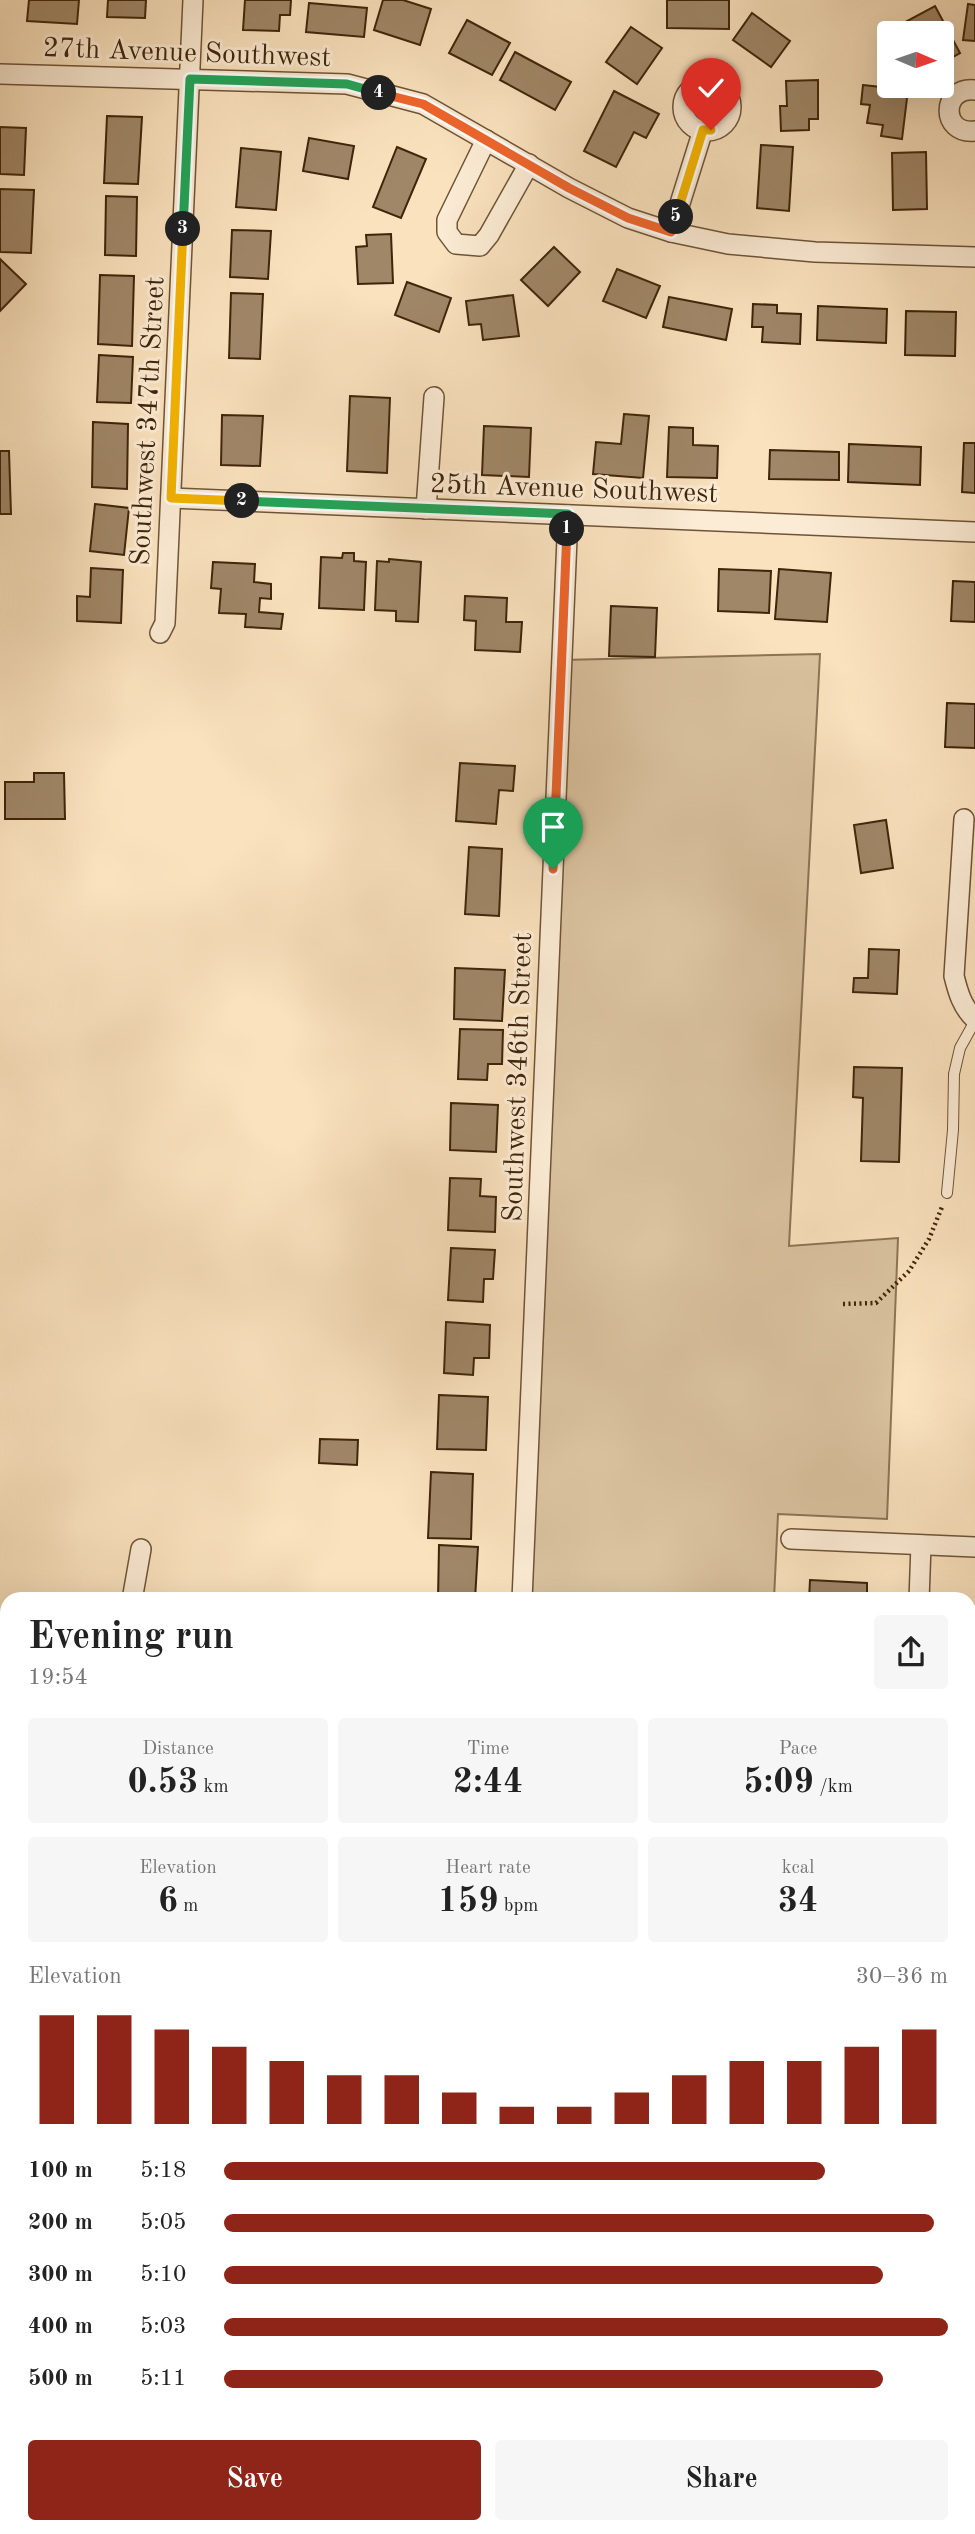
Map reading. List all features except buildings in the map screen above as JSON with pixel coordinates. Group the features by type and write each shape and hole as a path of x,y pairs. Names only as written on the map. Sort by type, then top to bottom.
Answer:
{"street":[{"name":"Southwest 347th Street","path":"160,633 165,623 193,0"},
{"name":"27th Avenue Southwest","path":"0,74 347,84 423,104 628,218 671,232 729,244 815,252 975,257"},
{"path":"975,90 956,94 949,113 951,120 960,130 975,131"},
{"path":"671,232 703,130"},
{"path":"486,140 447,220 447,232 456,244 480,246 489,235 528,164"},
{"path":"426,509 435,397"},
{"name":"25th Avenue Southwest","path":"171,498 975,532"},
{"name":"Southwest 346th Street","path":"522,1592 568,514"},
{"path":"964,819 954,967 957,987 972,1017"},
{"path":"791,1539 975,1547"},
{"path":"919,1592 921,1545"},
{"path":"133,1592 141,1549"}],"lane":[{"path":"947,1193 953,1130 954,1074 960,1048 972,1017"}],"path":[{"path":"843,1304 876,1303 909,1271 929,1239 947,1193"}],"shaded area":[{"path":"820,654 789,1246 898,1238 887,1519 778,1514 774,1592 522,1592 562,660"}],"route":[{"path":"553,869 568,514 171,498 190,79 347,84 423,104 569,188 628,218 671,232 703,130 711,130"}]}
